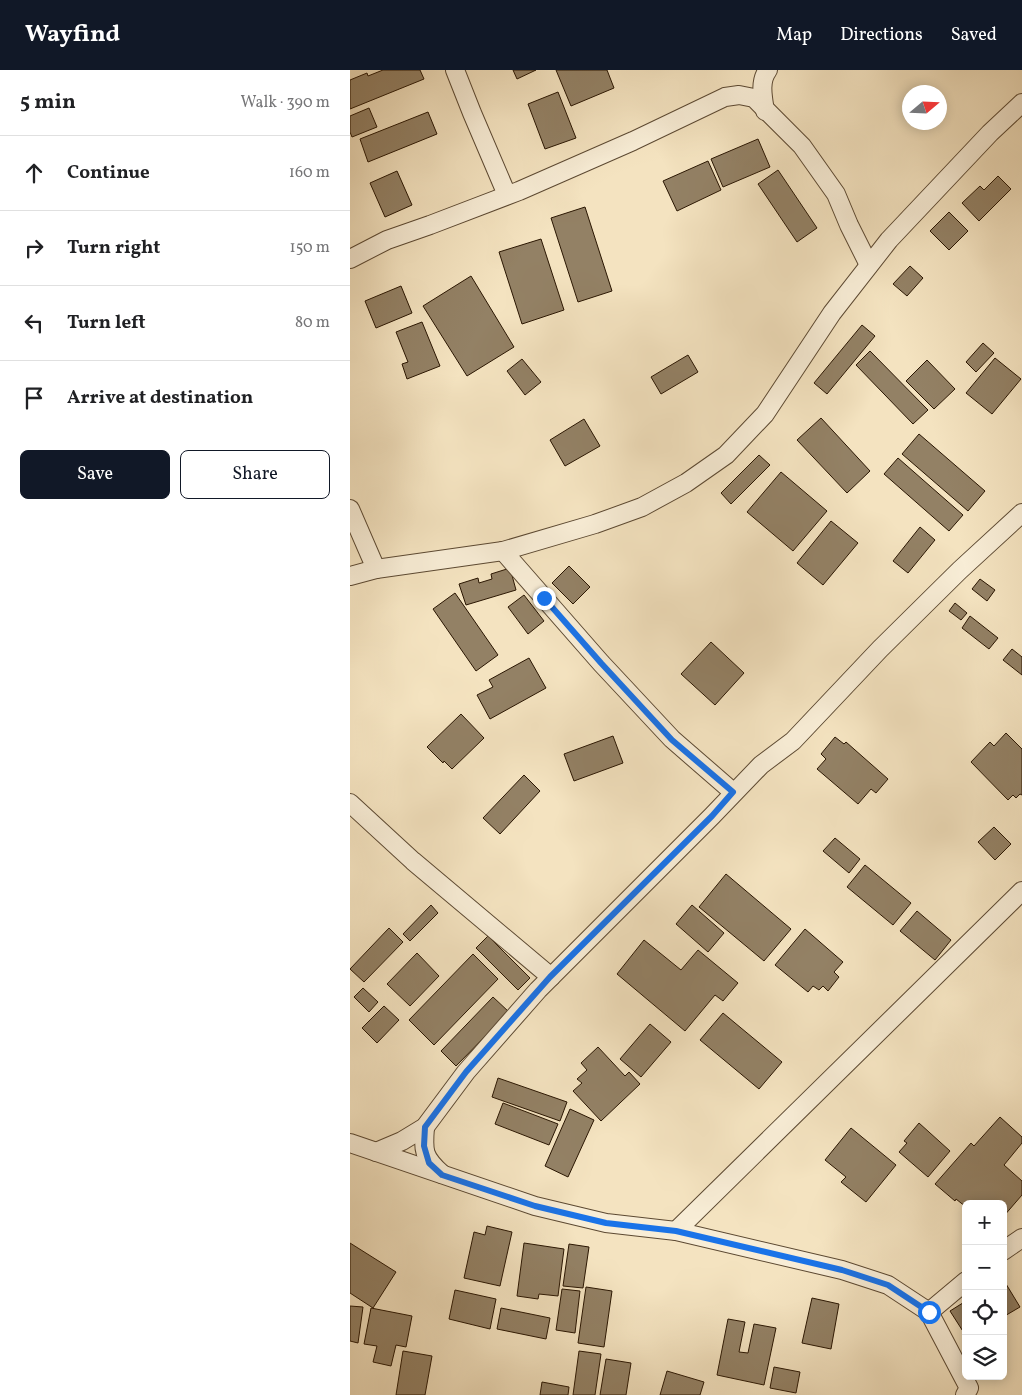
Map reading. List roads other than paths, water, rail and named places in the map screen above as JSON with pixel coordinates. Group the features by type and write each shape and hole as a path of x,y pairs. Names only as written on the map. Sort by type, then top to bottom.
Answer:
{"street":[{"path":"456,70 507,195"},
{"path":"765,111 762,88 764,74 768,70"},
{"path":"350,259 387,240 507,195 633,141 725,97 739,95 754,98 802,146 836,194 869,265"},
{"path":"350,576 376,570 503,551 596,524 642,507 686,483 726,455 765,414 832,313 889,240 990,133 1022,103"},
{"path":"350,509 376,570"},
{"path":"376,1152 402,1141 425,1127 466,1072 550,977 712,816 733,792 761,765 793,740 887,642 960,570 1022,513"},
{"path":"503,551 601,663 672,740 733,792"},
{"path":"350,803 413,861 550,977"},
{"path":"676,1231 1022,891"},
{"path":"425,1127 424,1146 429,1163 442,1175"},
{"path":"350,1143 535,1206 597,1221 676,1231 842,1270 888,1285 929,1312 969,1388 965,1395"},
{"path":"1007,1248 1022,1238"},
{"path":"929,1312 962,1285"}]}
